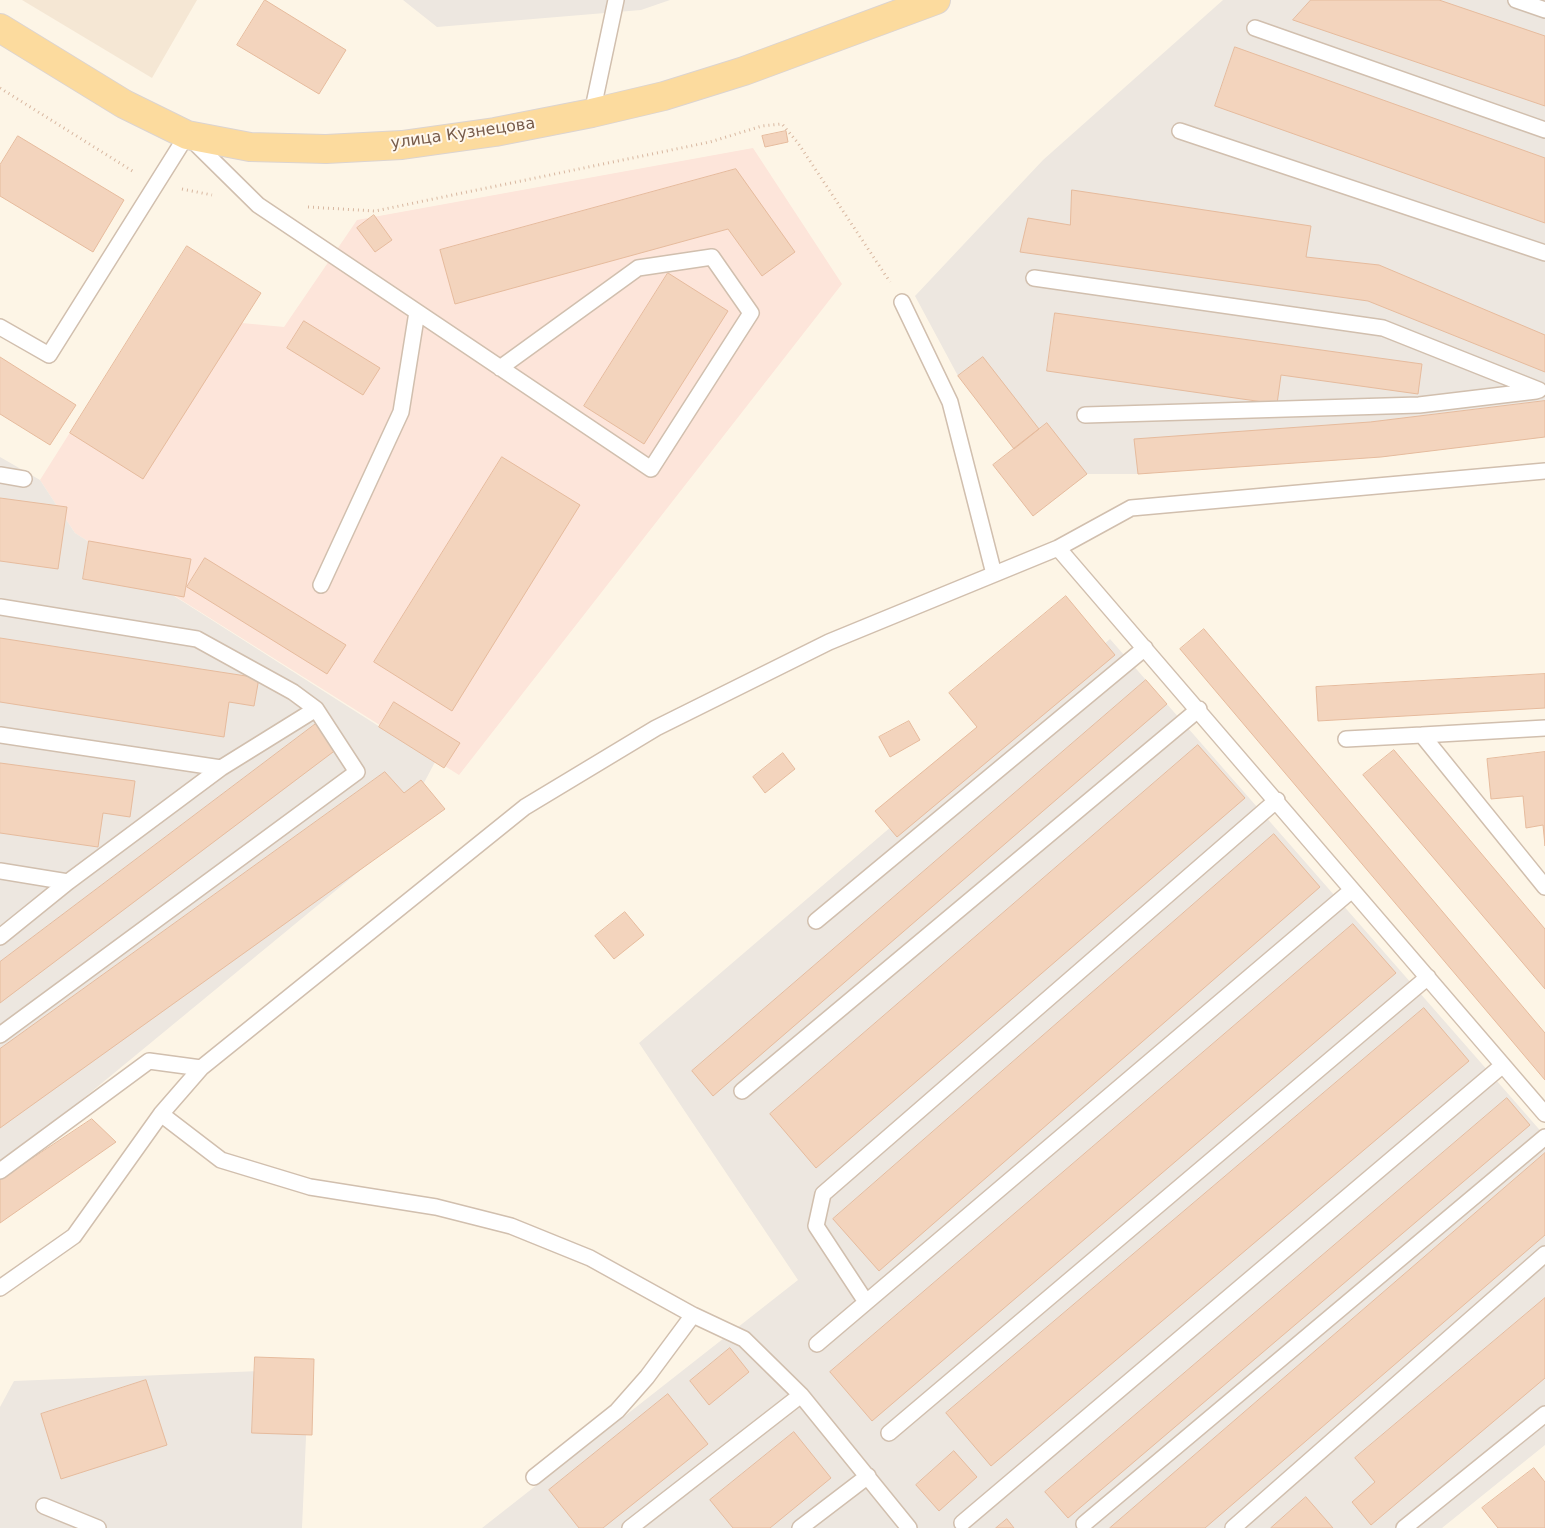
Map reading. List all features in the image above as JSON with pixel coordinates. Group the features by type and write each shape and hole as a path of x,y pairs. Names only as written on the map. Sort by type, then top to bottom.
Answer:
{"main road":[{"name":"улица Кузнецова","path":"0,28 124,104 187,135 250,147 326,148 402,145 495,132 592,113 664,96 744,71 936,0"}],"lane":[{"path":"592,113 616,0"},
{"path":"1516,0 1545,10"},
{"path":"1255,28 1545,130"},
{"path":"1180,131 1545,253"},
{"path":"0,327 49,355 187,135 258,205 651,470 751,313 712,257 638,268 500,368"},
{"path":"1034,278 1383,328 1542,390"},
{"path":"902,302 950,402 994,574"},
{"path":"321,585 401,412 417,312"},
{"path":"1085,415 1419,405 1542,390"},
{"path":"0,1288 74,1236 161,1114 201,1068 525,807 656,728 829,642 1058,548 1131,508 1545,471"},
{"path":"0,475 24,479"},
{"path":"1058,548 1277,800 1545,1114"},
{"path":"0,607 197,640 293,692 316,709 357,772 0,1035"},
{"path":"816,921 1145,648"},
{"path":"0,937 68,882 221,768 316,709"},
{"path":"742,1091 1198,709"},
{"path":"1346,739 1545,728"},
{"path":"0,735 221,768"},
{"path":"1422,735 1545,887"},
{"path":"866,1302 816,1226 822,1194 1277,800"},
{"path":"0,871 68,882"},
{"path":"817,1344 1352,890"},
{"path":"889,1433 1428,977"},
{"path":"0,1171 149,1061 201,1068"},
{"path":"962,1523 1503,1065"},
{"path":"161,1114 221,1160 310,1187 436,1206 511,1226 590,1258 693,1315 744,1339 801,1395 909,1528"},
{"path":"1084,1524 1545,1137"},
{"path":"1233,1528 1545,1254"},
{"path":"534,1477 617,1411 647,1377 693,1315"},
{"path":"630,1528 801,1395"},
{"path":"1404,1528 1545,1414"},
{"path":"800,1528 868,1476"},
{"path":"44,1506 98,1528"}],"path":[{"path":"798,143 902,302"}],"shaded area":[{"path":"22,0 197,0 152,78"},
{"path":"403,0 670,0 641,10 437,27"},
{"path":"1223,0 1545,0 1545,437 1381,457 1138,474 1087,474 1033,516 993,465 1014,448 958,376 915,296 1043,160"},
{"path":"753,148 842,284 459,775 75,533 40,480 168,277 242,323 284,327 357,220"},
{"path":"0,457 40,480 75,533 435,762 391,845 0,1167"},
{"path":"1110,639 1545,1136 1545,1445 1442,1528 482,1528 798,1280 639,1043"},
{"path":"309,1369 302,1528 0,1528 0,1407 14,1381"}],"building":[{"path":"265,0 346,50 319,94 237,45"},
{"path":"1311,0 1439,0 1545,36 1545,106 1293,20"},
{"path":"1235,47 1545,158 1545,223 1215,106"},
{"path":"786,131 788,142 765,147 762,136"},
{"path":"18,136 124,200 93,252 0,196 0,165"},
{"path":"736,169 795,252 762,276 728,229 455,304 440,250"},
{"path":"1072,190 1311,226 1306,257 1379,265 1545,335 1545,372 1368,301 1020,252 1028,218 1070,225"},
{"path":"374,215 392,240 375,252 357,228"},
{"path":"187,246 261,293 143,479 70,433"},
{"path":"668,273 728,311 644,444 584,406"},
{"path":"1055,313 1422,364 1418,394 1281,375 1277,404 1047,371"},
{"path":"304,321 380,368 363,395 287,348"},
{"path":"0,357 76,405 50,445 0,414"},
{"path":"983,357 1039,429 1014,449 958,376"},
{"path":"1545,401 1545,437 1381,457 1138,474 1134,439 1370,422"},
{"path":"1047,423 1087,474 1033,516 993,465"},
{"path":"502,457 580,505 452,711 374,662"},
{"path":"0,498 67,507 58,569 0,561"},
{"path":"89,541 191,559 184,597 83,579"},
{"path":"205,558 346,645 327,674 187,587"},
{"path":"1066,596 1115,655 897,837 875,811 977,727 949,693"},
{"path":"1204,629 1545,1033 1545,1080 1180,649"},
{"path":"0,638 259,678 254,706 229,702 224,737 0,702"},
{"path":"1545,674 1545,708 1318,721 1316,687"},
{"path":"1146,680 1167,704 713,1096 692,1071"},
{"path":"394,702 460,743 444,768 379,727"},
{"path":"909,721 920,740 890,757 879,737"},
{"path":"317,723 337,749 0,1003 0,962"},
{"path":"1198,745 1245,798 816,1168 770,1114"},
{"path":"1394,750 1545,929 1545,989 1363,775"},
{"path":"1545,752 1545,846 1543,825 1526,828 1523,796 1491,799 1487,759"},
{"path":"783,753 795,769 765,793 753,777"},
{"path":"0,763 135,781 130,817 103,813 98,847 0,833"},
{"path":"385,772 404,793 421,780 445,809 0,1128 0,1049"},
{"path":"1274,834 1320,887 879,1271 833,1219"},
{"path":"625,912 644,935 614,959 595,936"},
{"path":"1353,924 1396,973 872,1421 830,1372"},
{"path":"1424,1008 1469,1061 991,1466 946,1413"},
{"path":"1507,1098 1530,1125 1068,1518 1045,1492"},
{"path":"92,1119 116,1142 0,1223 0,1180"},
{"path":"1545,1153 1545,1235 1205,1528 1110,1528"},
{"path":"1545,1298 1545,1378 1371,1525 1352,1502 1375,1482 1355,1458"},
{"path":"730,1348 749,1372 709,1405 690,1381"},
{"path":"255,1357 314,1359 312,1435 252,1433"},
{"path":"146,1380 167,1445 61,1479 41,1414"},
{"path":"668,1394 708,1444 603,1528 579,1528 549,1490"},
{"path":"794,1432 831,1478 770,1528 733,1528 710,1500"},
{"path":"954,1451 977,1477 939,1511 916,1485"},
{"path":"1534,1468 1545,1482 1545,1528 1498,1528 1482,1508"},
{"path":"1306,1497 1333,1528 1271,1528"},
{"path":"1007,1519 1014,1528 996,1528"}]}
